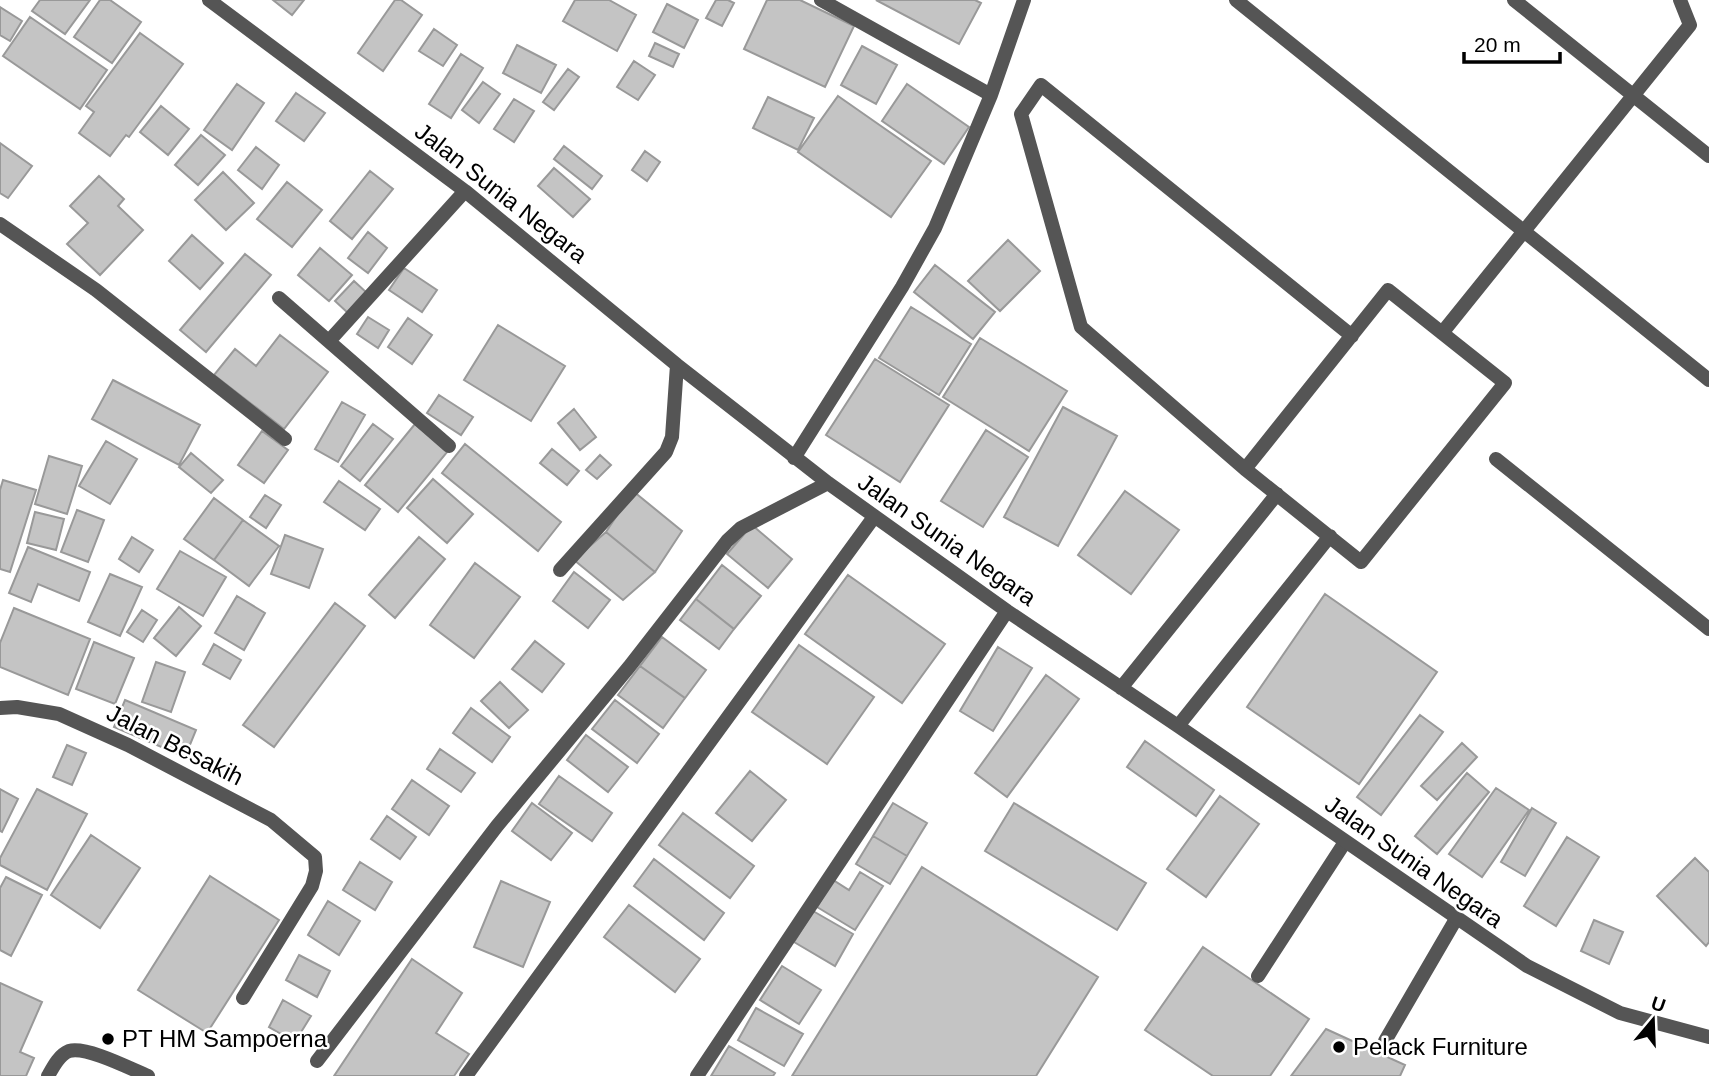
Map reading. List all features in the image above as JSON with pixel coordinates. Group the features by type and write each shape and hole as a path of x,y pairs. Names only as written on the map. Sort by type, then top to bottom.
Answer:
{"street":[{"name":"Jalan Sunia Negara","path":"209,0 465,191 794,458 1007,611 1527,966 1620,1013 1709,1037"},
{"path":"821,0 991,95"},
{"path":"794,458 902,288 934,228 991,95 1024,0"},
{"path":"1236,0 1709,380"},
{"path":"1514,0 1709,156"},
{"path":"1443,333 1690,25 1680,0"},
{"path":"1245,469 1352,336 1388,290 1505,383 1362,562 1245,469 1081,327 1021,114 1041,85 1352,336"},
{"path":"330,340 465,191"},
{"path":"0,223 96,290 285,439"},
{"path":"279,298 449,446"},
{"path":"560,570 666,452 672,437 677,365"},
{"path":"1496,459 1709,629"},
{"path":"317,1061 497,826 629,667 727,541 741,528 828,483"},
{"path":"1121,688 1277,494"},
{"path":"466,1076 874,517"},
{"path":"1178,726 1330,536"},
{"path":"697,1076 1007,611"},
{"name":"Jalan Besakih","path":"0,708 17,706 60,714 128,745 271,820 315,857 316,871 312,886 243,998"},
{"path":"1258,976 1345,842"},
{"path":"1385,1041 1456,919"},
{"path":"48,1076 59,1058 68,1051 81,1050 148,1076"}],"building":[{"path":"40,0 90,0 65,34 32,11"},
{"path":"100,0 110,0 141,22 112,63 74,37"},
{"path":"273,0 304,0 292,15"},
{"path":"395,0 401,0 422,15 383,71 358,53"},
{"path":"575,0 609,0 636,15 617,51 563,21"},
{"path":"716,0 734,3 722,26 706,18"},
{"path":"767,0 800,0 854,26 825,87 744,49"},
{"path":"876,0 975,0 981,3 959,44"},
{"path":"667,4 698,20 684,48 653,32"},
{"path":"0,7 22,21 10,41 0,35"},
{"path":"30,17 107,70 80,109 3,56"},
{"path":"434,29 457,45 443,66 419,51"},
{"path":"140,33 183,64 129,137 126,135 110,156 79,133 94,112 86,106"},
{"path":"655,43 679,54 673,67 649,56"},
{"path":"517,45 556,65 541,93 503,73"},
{"path":"862,46 897,65 876,104 841,85"},
{"path":"461,54 483,68 451,118 429,104"},
{"path":"634,61 655,75 638,100 617,87"},
{"path":"568,69 579,77 554,110 543,102"},
{"path":"483,82 500,94 479,123 462,110"},
{"path":"237,84 264,103 232,150 204,130"},
{"path":"907,84 969,127 944,164 882,121"},
{"path":"296,93 325,113 304,141 276,121"},
{"path":"838,96 931,161 891,217 798,152"},
{"path":"768,97 814,118 798,150 753,128"},
{"path":"514,99 534,111 514,142 494,129"},
{"path":"161,106 189,129 168,155 140,132"},
{"path":"201,135 225,155 198,185 175,165"},
{"path":"0,143 32,166 8,198 0,193"},
{"path":"564,146 602,176 592,189 554,159"},
{"path":"256,147 279,165 262,189 238,170"},
{"path":"645,151 660,162 647,181 632,170"},
{"path":"554,168 590,199 573,217 538,186"},
{"path":"370,171 393,189 352,239 330,221"},
{"path":"223,172 254,203 226,230 195,200"},
{"path":"99,176 124,199 118,206 143,230 100,275 67,244 88,223 70,206"},
{"path":"287,182 322,210 292,247 257,219"},
{"path":"368,232 387,248 368,273 348,258"},
{"path":"192,235 223,263 200,289 169,261"},
{"path":"1008,240 1040,271 1000,311 968,281"},
{"path":"320,248 352,275 329,301 298,275"},
{"path":"245,254 271,275 206,352 180,330"},
{"path":"935,265 995,312 973,339 914,292"},
{"path":"404,268 437,290 422,312 389,290"},
{"path":"354,281 367,293 348,313 335,301"},
{"path":"911,307 971,344 939,395 879,358"},
{"path":"368,317 389,330 378,348 357,334"},
{"path":"408,318 432,335 412,364 388,347"},
{"path":"498,325 565,366 531,421 464,380"},
{"path":"280,335 328,372 284,429 214,375 235,349 256,366"},
{"path":"980,338 1067,391 1029,451 943,397"},
{"path":"875,359 949,405 900,482 826,435"},
{"path":"113,380 200,425 179,465 92,419"},
{"path":"439,395 473,417 461,435 427,413"},
{"path":"342,402 365,415 338,462 315,449"},
{"path":"1063,407 1117,436 1058,546 1004,517"},
{"path":"574,409 596,437 580,450 558,423"},
{"path":"373,424 393,439 360,481 341,466"},
{"path":"415,424 448,451 398,512 365,485"},
{"path":"986,430 1028,457 983,527 941,501"},
{"path":"262,431 288,450 264,483 238,465"},
{"path":"106,441 137,459 110,504 79,486"},
{"path":"465,444 561,522 538,551 442,473"},
{"path":"552,449 579,471 567,485 540,463"},
{"path":"191,453 223,480 211,493 179,467"},
{"path":"600,455 611,465 597,479 586,470"},
{"path":"49,456 82,466 67,514 35,504"},
{"path":"433,479 473,514 447,543 407,508"},
{"path":"3,480 36,490 10,572 0,569 0,490"},
{"path":"339,481 380,509 365,530 324,502"},
{"path":"633,491 682,531 655,572 606,532"},
{"path":"1125,491 1179,530 1131,594 1078,555"},
{"path":"265,495 281,505 266,528 250,517"},
{"path":"214,498 243,520 214,560 184,539"},
{"path":"77,510 104,520 88,562 61,552"},
{"path":"35,512 64,519 56,550 27,543"},
{"path":"243,520 279,546 249,586 214,560"},
{"path":"752,525 792,559 768,588 727,554"},
{"path":"606,532 655,572 623,600 574,560"},
{"path":"285,535 323,549 309,588 271,574"},
{"path":"132,537 153,550 139,572 119,559"},
{"path":"419,537 445,559 395,618 369,595"},
{"path":"28,547 90,572 79,601 38,584 31,602 9,593"},
{"path":"180,551 226,577 203,616 157,589"},
{"path":"475,563 520,597 474,658 430,625"},
{"path":"722,565 761,596 734,629 696,599"},
{"path":"574,572 610,600 588,628 553,601"},
{"path":"110,574 142,587 120,636 88,622"},
{"path":"848,575 945,644 902,703 805,634"},
{"path":"1325,594 1437,672 1359,784 1247,707"},
{"path":"237,596 265,613 244,650 215,633"},
{"path":"696,599 734,629 719,649 680,620"},
{"path":"335,603 365,626 274,747 243,725"},
{"path":"179,607 201,626 176,656 154,638"},
{"path":"14,608 90,639 68,695 0,667 0,643"},
{"path":"142,610 157,620 143,642 127,632"},
{"path":"662,637 706,670 685,698 640,666"},
{"path":"535,641 564,664 542,692 512,669"},
{"path":"94,642 134,658 115,704 76,689"},
{"path":"214,644 241,660 230,679 203,664"},
{"path":"799,645 874,697 827,764 752,712"},
{"path":"998,647 1032,668 993,731 960,711"},
{"path":"156,662 185,672 171,712 142,702"},
{"path":"640,666 685,698 663,728 618,695"},
{"path":"1046,675 1079,699 1007,797 975,773"},
{"path":"500,682 528,710 509,728 481,701"},
{"path":"125,700 196,730 185,757 114,727"},
{"path":"615,700 659,734 637,763 592,729"},
{"path":"471,708 510,737 492,762 453,733"},
{"path":"1420,715 1443,732 1381,815 1357,797"},
{"path":"586,735 628,767 608,792 567,760"},
{"path":"1145,741 1214,790 1196,816 1127,767"},
{"path":"1462,743 1477,757 1437,800 1421,786"},
{"path":"67,745 86,753 72,785 53,777"},
{"path":"440,749 475,773 461,792 427,769"},
{"path":"750,771 786,800 752,841 716,813"},
{"path":"1467,773 1489,792 1437,854 1415,836"},
{"path":"559,776 612,813 592,841 539,804"},
{"path":"412,780 449,806 429,835 392,809"},
{"path":"1496,788 1529,810 1482,877 1449,854"},
{"path":"0,789 18,799 2,832 0,831"},
{"path":"37,789 87,814 47,890 0,865 0,858"},
{"path":"1220,796 1259,824 1206,897 1167,869"},
{"path":"532,803 572,833 551,860 512,831"},
{"path":"893,803 927,823 907,856 873,836"},
{"path":"1014,803 1146,883 1117,930 985,851"},
{"path":"1532,808 1556,823 1525,876 1501,862"},
{"path":"683,813 754,866 730,898 659,845"},
{"path":"387,816 416,837 400,859 371,839"},
{"path":"91,835 140,868 100,928 51,895"},
{"path":"873,836 907,856 890,884 856,864"},
{"path":"1567,837 1599,857 1556,926 1524,906"},
{"path":"1695,858 1709,872 1709,942 1706,946 1657,896"},
{"path":"654,859 724,913 704,940 634,886"},
{"path":"360,862 392,882 375,910 343,890"},
{"path":"922,867 1098,977 1036,1076 792,1076"},
{"path":"860,872 883,886 855,930 817,907 833,880 849,890"},
{"path":"210,876 279,920 207,1033 138,990"},
{"path":"6,877 42,895 11,956 0,950 0,888"},
{"path":"501,881 550,902 523,967 474,947"},
{"path":"328,901 360,921 339,955 308,935"},
{"path":"629,905 700,959 675,992 604,937"},
{"path":"813,911 853,934 835,966 794,942"},
{"path":"1594,920 1623,932 1609,964 1581,951"},
{"path":"1203,947 1309,1019 1270,1076 1213,1076 1145,1030"},
{"path":"299,955 330,971 317,997 286,980"},
{"path":"412,959 462,993 436,1033 469,1054 454,1076 334,1076"},
{"path":"782,966 821,990 799,1024 760,1000"},
{"path":"0,983 42,1002 20,1052 34,1058 26,1076 0,1076"},
{"path":"283,1000 311,1016 295,1042 269,1027"},
{"path":"756,1008 803,1034 784,1066 738,1040"},
{"name":"Pelack Furniture","path":"1326,1029 1405,1065 1400,1076 1291,1076"},
{"path":"729,1046 775,1073 773,1076 711,1076"}],"place":[{"name":"PT HM Sampoerna","path":"108,1039"},
{"name":"Pelack Furniture","path":"1339,1047"}]}
